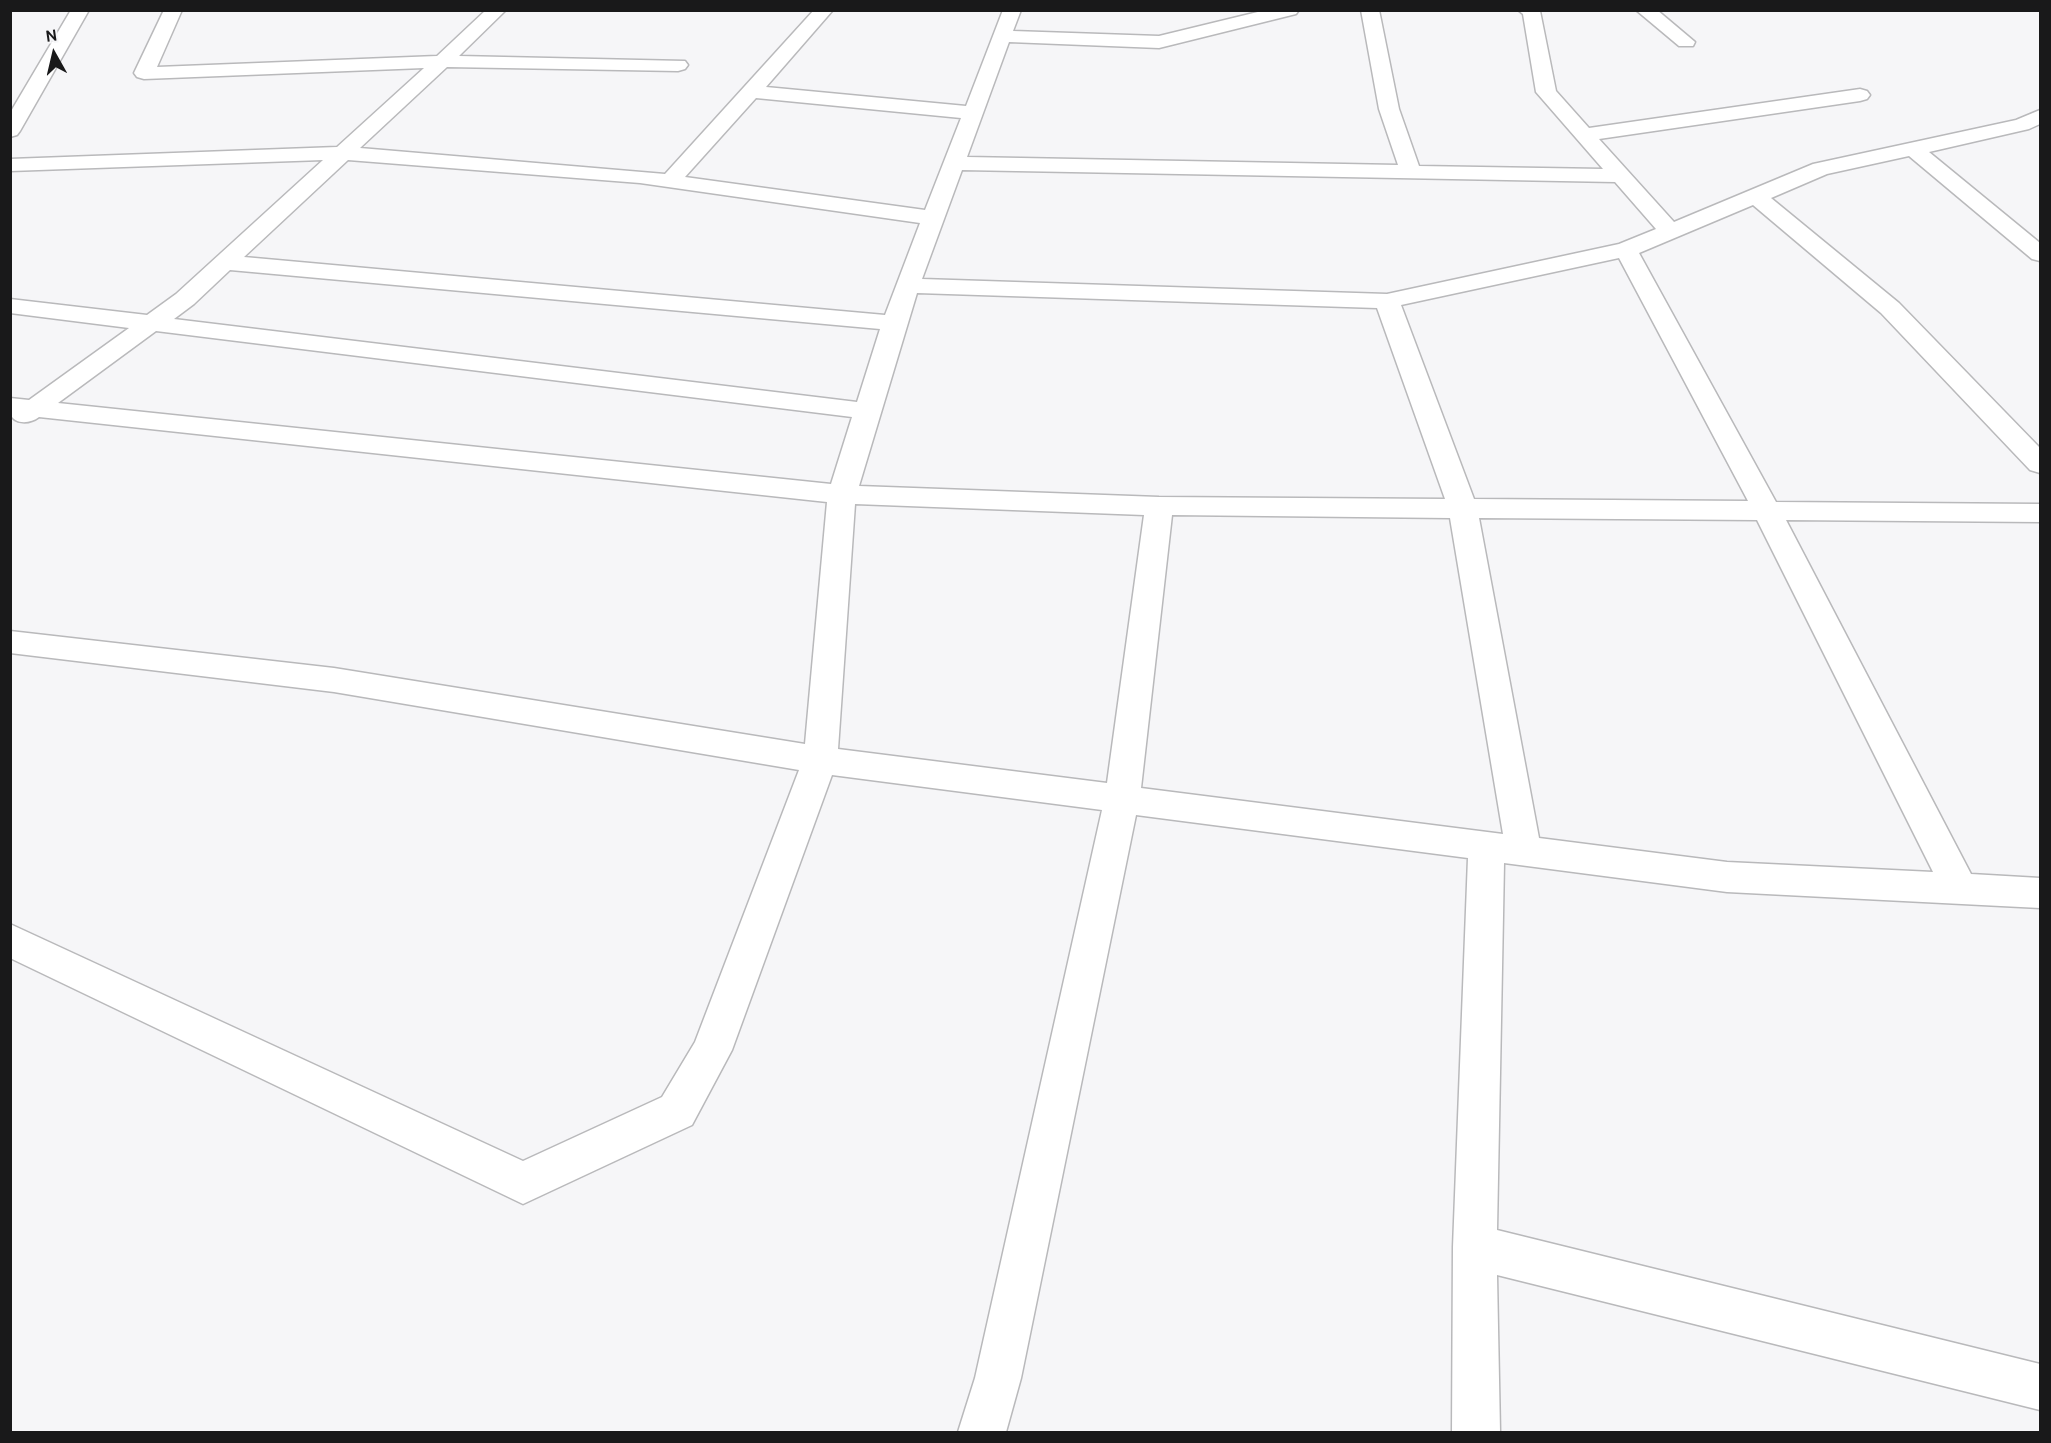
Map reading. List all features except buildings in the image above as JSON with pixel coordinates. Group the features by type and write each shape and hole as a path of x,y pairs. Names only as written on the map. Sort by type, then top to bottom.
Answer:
{"street":[{"path":"10,131 80,10"},
{"path":"173,10 144,73 443,61 678,64"},
{"path":"10,426 22,407 150,325 185,299 497,10"},
{"path":"670,181 824,10"},
{"path":"10,940 523,1183 677,1111 712,1050 820,760 842,494 894,323 1012,10"},
{"path":"1002,36 1159,42 1290,10"},
{"path":"1370,10 1389,109 1411,172"},
{"path":"1527,10 1531,11 1546,92 1670,231"},
{"path":"1645,10 1686,42"},
{"path":"750,91 974,113"},
{"path":"1585,135 1860,95"},
{"path":"907,286 1387,301 1626,250 1821,170 2022,125 2040,116"},
{"path":"1912,149 2040,254"},
{"path":"10,165 342,153 670,181 933,218"},
{"path":"954,163 1621,176"},
{"path":"1756,196 1890,308 2040,464"},
{"path":"1626,250 1767,511 1960,889"},
{"path":"225,262 894,323"},
{"path":"1387,301 1463,509 1505,849 1475,1247 1476,1432"},
{"path":"10,306 150,325 868,411"},
{"path":"22,407 842,494 1159,506 2040,513"},
{"path":"982,1432 998,1377 1122,798 1159,506"},
{"path":"10,642 334,680 820,760 1727,877 2040,893"},
{"path":"1475,1247 2040,1387"}]}
